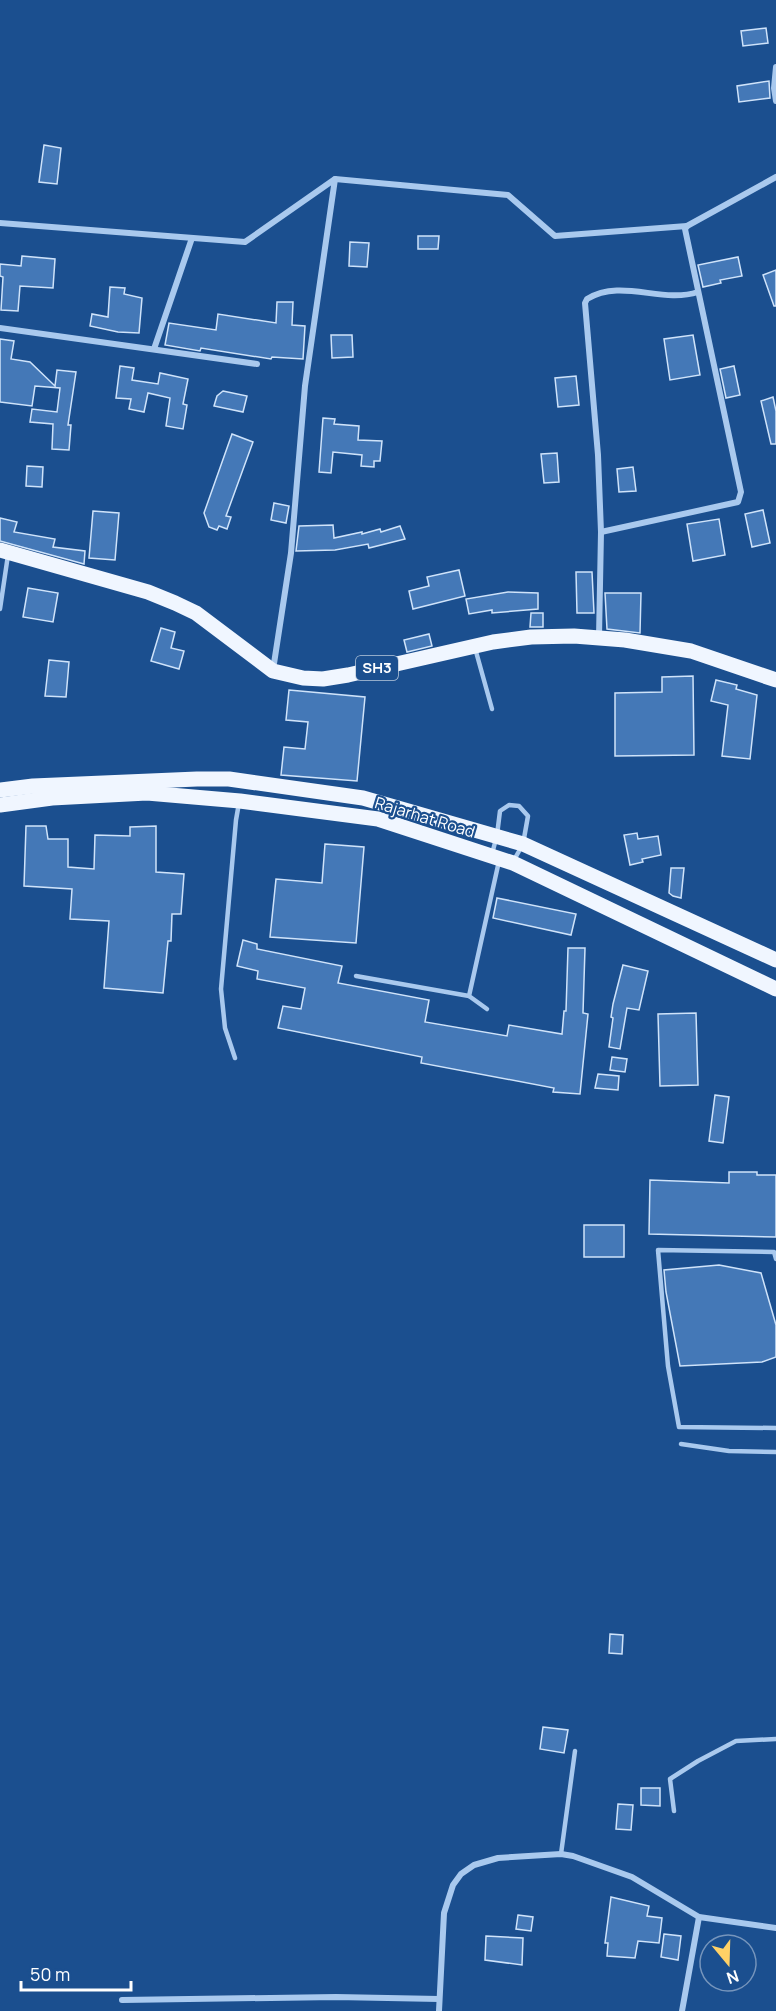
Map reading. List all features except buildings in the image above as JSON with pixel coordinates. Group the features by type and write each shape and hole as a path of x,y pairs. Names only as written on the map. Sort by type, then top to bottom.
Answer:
{"main road":[{"name":"SH3","path":"4,551 148,592 175,603 196,614 273,670 303,678 323,679 348,675 475,645 531,637 599,638 691,651 776,680"},
{"path":"0,790 45,785 197,778 229,779 363,798 523,844 776,960"},
{"name":"Rajarhat Road","path":"0,805 52,798 147,793 240,801 378,819 501,859 776,989"}],"street":[{"path":"776,67 774,88 776,101"},
{"path":"0,223 245,242 335,179 508,195 555,236 687,226 776,177"},
{"path":"273,670 291,554 304,386 335,179"},
{"path":"601,532 733,504 741,497 685,232 687,226"},
{"path":"154,350 192,238"},
{"path":"599,638 601,532 598,455 585,303 587,298 606,290 681,296 698,292"},
{"path":"0,328 257,364"},
{"path":"439,2011 444,1913 453,1885 461,1874 474,1865 498,1858 561,1854 573,1856 632,1877 699,1917 776,1928"},
{"path":"682,2011 699,1917"},
{"path":"122,2000 336,1996 439,1999"}],"lane":[{"path":"0,609 4,551"},
{"path":"475,645 492,709"},
{"path":"235,1058 225,1028 221,989 236,820 240,801"},
{"path":"469,996 501,859 497,835 500,811 509,805 519,806 528,816 523,844 501,859"},
{"path":"356,976 469,996 487,1009"},
{"path":"776,1259 774,1252 658,1250 668,1366 679,1427 776,1428"},
{"path":"681,1444 729,1451 776,1452"},
{"path":"674,1810 670,1779 736,1741 776,1739"},
{"path":"561,1854 575,1751"}]}
